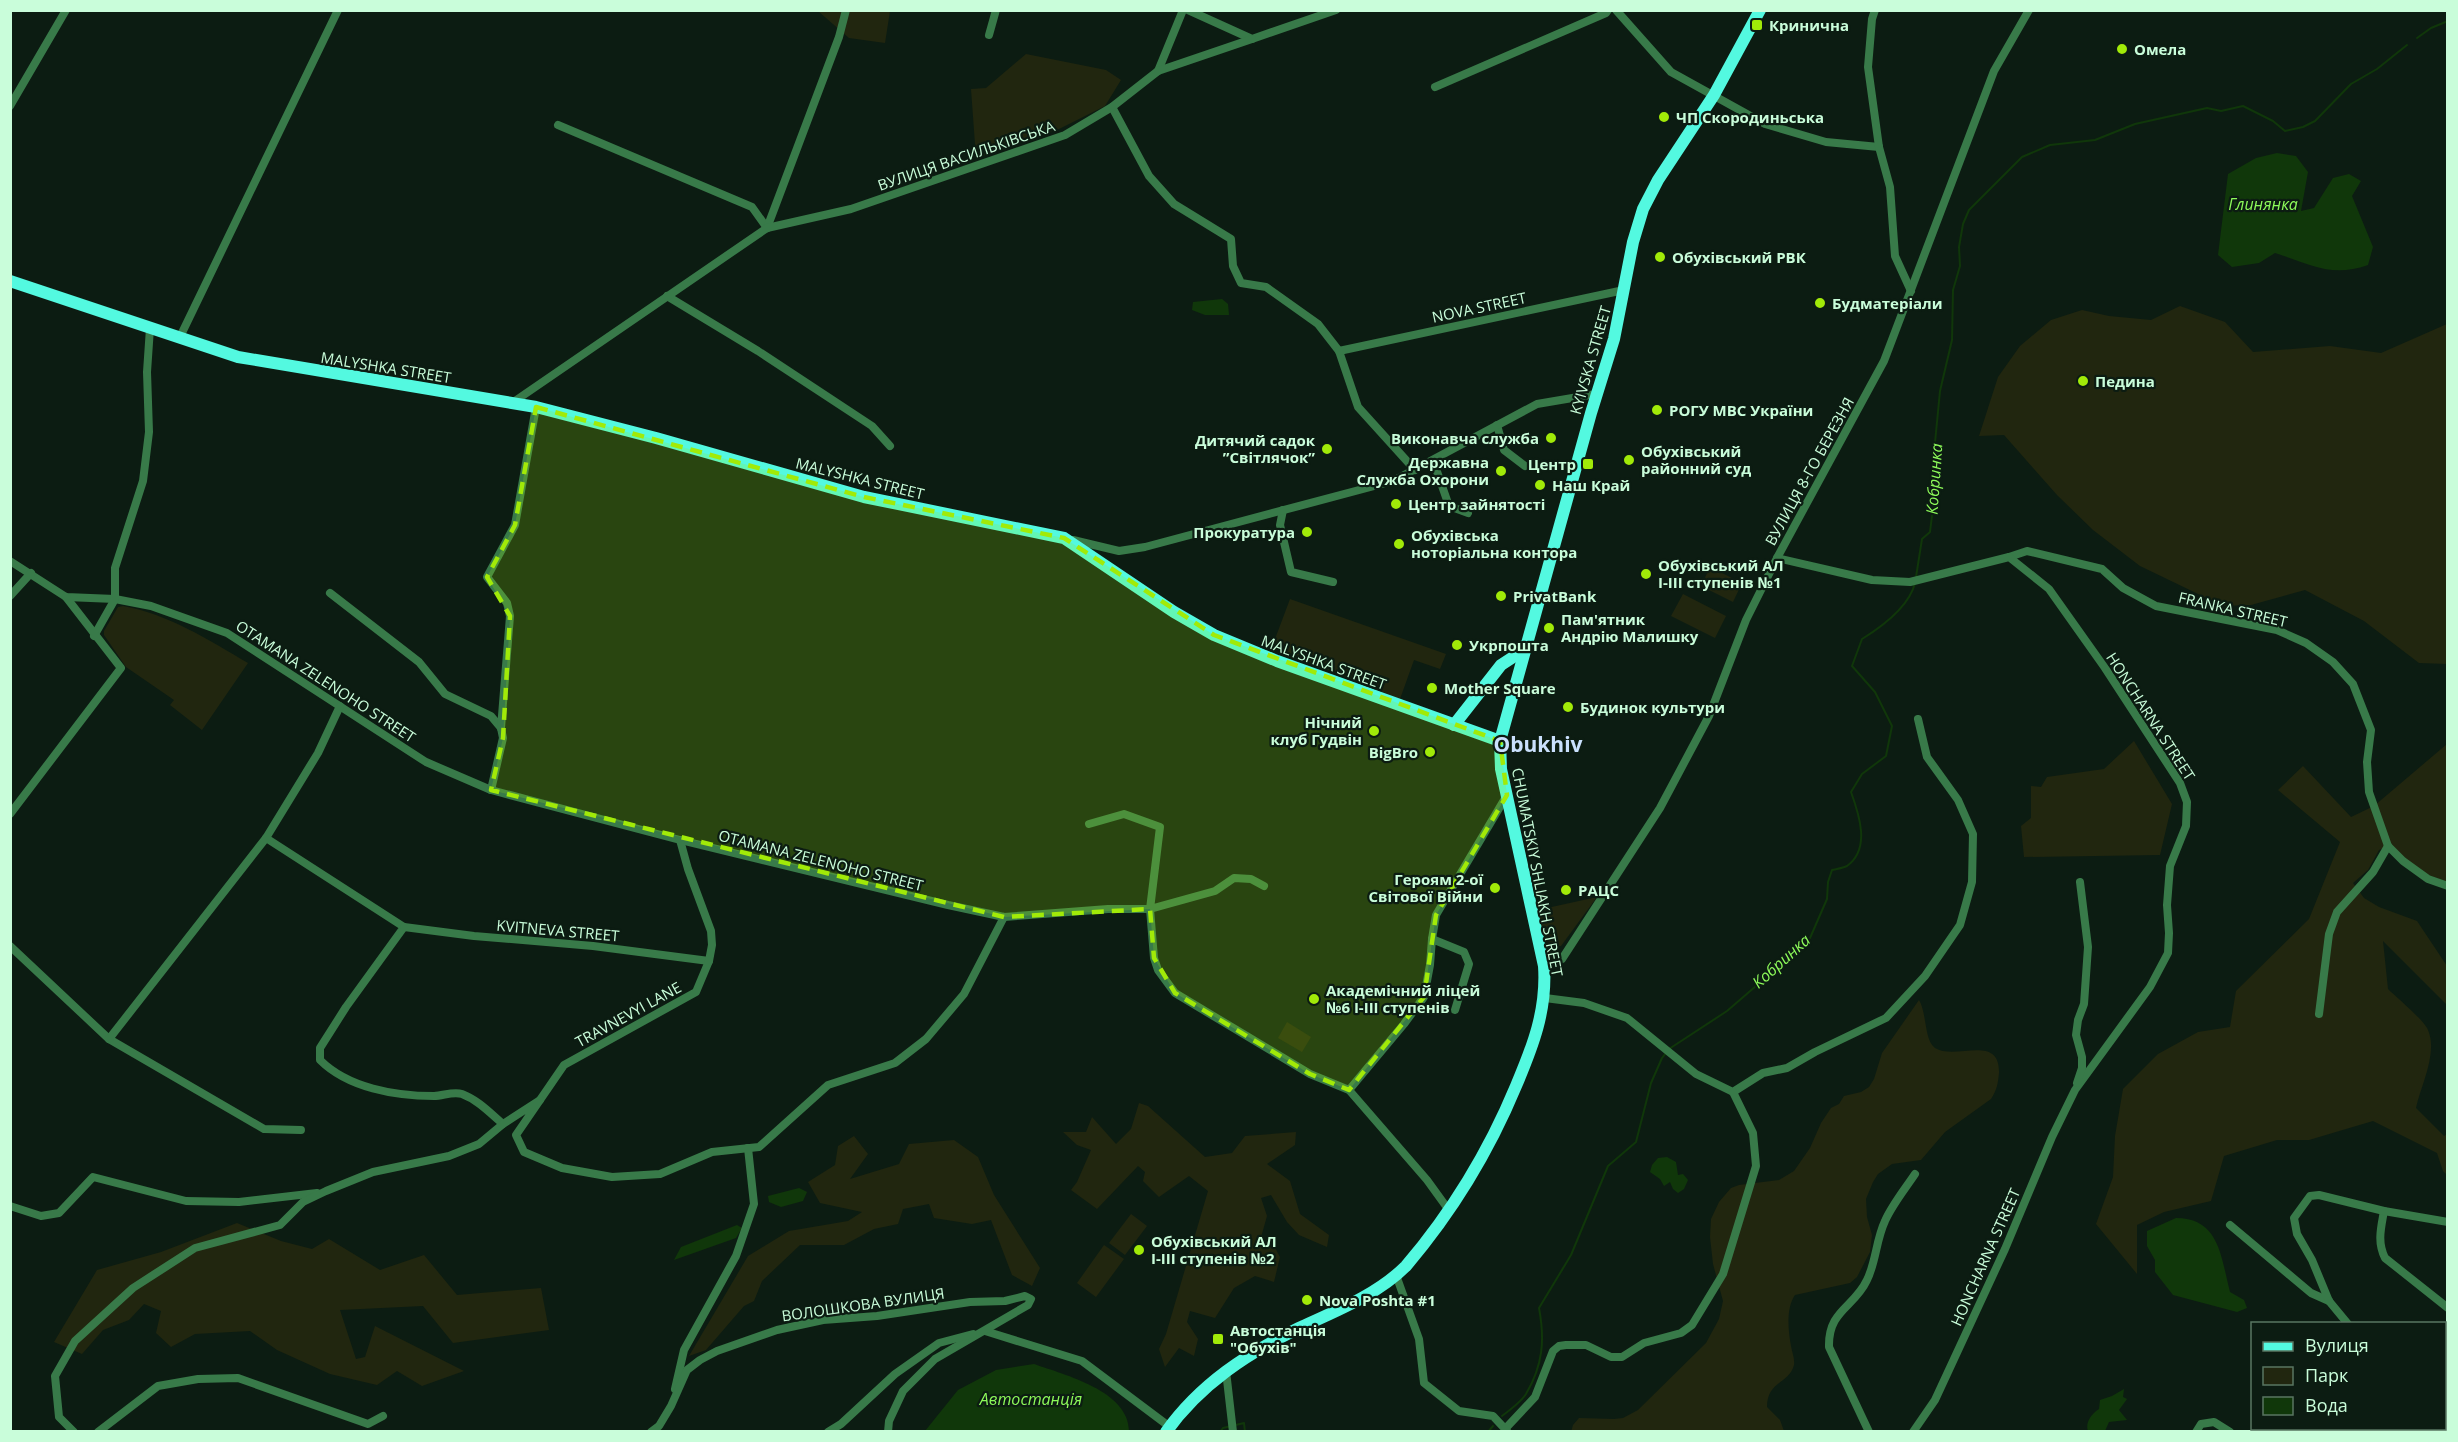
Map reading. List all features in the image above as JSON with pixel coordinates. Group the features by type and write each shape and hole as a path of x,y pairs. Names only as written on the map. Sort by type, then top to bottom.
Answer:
{"main road":[{"name":"KYIVSKA STREET","path":"1500,741 1596,394 1614,339 1633,242 1643,208 1658,180 1714,95 1760,10"},
{"name":"MALYSHKA STREET","path":"10,280 179,339 238,357 536,407 656,438 864,497 1064,538 1174,612 1214,635 1277,661 1500,741"},
{"path":"1454,725 1501,665 1524,650"},
{"name":"CHUMATSKIY SHLIAKH STREET","path":"1168,1429 1202,1391 1226,1371 1275,1341 1367,1295 1396,1275 1415,1255 1471,1177 1502,1120 1537,1035 1545,998 1544,966 1507,795 1500,741"}],"street":[{"path":"10,106 66,10"},
{"path":"179,339 338,10"},
{"path":"767,228 839,37 846,10"},
{"path":"989,35 996,10"},
{"path":"1158,71 1183,10"},
{"path":"1188,10 1252,39"},
{"path":"1158,71 1336,10"},
{"path":"1436,87 1606,13 1608,10"},
{"path":"1616,10 1671,72 1765,123 1826,142 1879,147"},
{"path":"1875,10 1872,19 1868,67 1879,147 1890,187 1895,256 1911,291"},
{"name":"ВУЛИЦЯ 8-ГО БЕРЕЗНЯ","path":"1544,966 1562,959 1660,808 1709,716 1746,620 1884,361 1994,71 2029,10"},
{"name":"ВУЛИЦЯ ВАСИЛЬКІВСЬКА","path":"512,403 767,228 851,209 1065,135 1112,107 1158,71"},
{"path":"1112,107 1149,176 1174,204 1231,239 1233,266 1241,284 1266,287 1318,324 1339,351 1358,407 1415,470"},
{"path":"558,125 752,207 767,228"},
{"name":"NOVA STREET","path":"1339,351 1624,290"},
{"path":"667,296 758,351 872,426 890,446"},
{"path":"94,636 115,599 115,568 143,481 149,432 147,372 150,328"},
{"path":"1064,538 1119,551 1145,547 1393,481 1536,404 1596,394"},
{"path":"491,790 503,738 501,728 510,616 507,603 487,577 515,525 536,407"},
{"path":"1497,425 1504,450 1525,466"},
{"path":"1433,460 1449,506 1468,513"},
{"path":"1283,510 1281,525 1291,572 1333,582"},
{"name":"FRANKA STREET","path":"2009,557 2028,551 2102,569 2123,588 2156,606 2277,630 2306,643 2333,662 2353,684 2371,730 2367,762 2369,792 2388,846 2403,861 2428,879 2448,886"},
{"path":"1777,558 1872,580 1910,582 2009,557"},
{"name":"HONCHARNA STREET","path":"2009,557 2049,589 2105,668 2181,783 2187,802 2186,826 2170,866 2167,905 2168,953 2150,987 2075,1090"},
{"path":"10,561 32,573 66,597 121,668 10,814"},
{"path":"10,596 32,573"},
{"path":"330,593 419,662 445,694 490,716 501,728"},
{"name":"OTAMANA ZELENOHO STREET","path":"66,597 115,599 151,606 227,633 426,762 491,790 680,840 948,905 1004,916 1108,909 1150,909 1215,891 1234,878 1251,879 1264,886"},
{"path":"110,1039 266,838 318,753 340,706"},
{"path":"1733,1092 1763,1073 1787,1068 1886,1018 1925,976 1960,925 1972,882 1973,834 1958,800 1927,757 1918,719"},
{"path":"1349,1090 1424,997 1436,915 1507,795"},
{"path":"1089,824 1124,814 1160,827 1150,909 1154,958 1158,970 1175,993 1310,1074 1349,1090 1427,1180 1448,1209"},
{"name":"KVITNEVA STREET","path":"266,838 404,927 474,936 593,946 709,961"},
{"name":"TRAVNEVYI LANE","path":"680,840 711,931 712,945 709,961 696,992 564,1065 516,1134 524,1152 562,1168 612,1177 660,1174 712,1152 747,1148"},
{"path":"2319,1014 2329,934 2337,912 2373,872 2388,846"},
{"name":"HONCHARNA STREET","path":"1913,1431 1935,1400 2005,1249 2052,1137 2075,1090 2082,1068 2082,1057 2076,1035 2078,1020 2084,1004 2088,947 2080,882"},
{"path":"671,1406 684,1350 736,1256 754,1204 747,1148 759,1147 828,1085 895,1063 926,1039 964,994 1004,916"},
{"path":"404,927 346,1007 320,1048 320,1060 328,1068 357,1084 399,1093 434,1096 459,1093 474,1100 503,1124"},
{"path":"1432,939 1464,952 1469,964 1455,1010"},
{"path":"10,946 110,1039 264,1128 301,1130"},
{"path":"1396,1275 1419,1339 1424,1383 1459,1411 1493,1416 1506,1430 1535,1398 1553,1351 1559,1346 1586,1346 1611,1358 1622,1358 1644,1343 1681,1333 1692,1325 1723,1274 1756,1166 1753,1133 1733,1092 1696,1074 1627,1018 1584,1003 1545,998"},
{"path":"74,1431 59,1417 56,1376 75,1341 133,1288 195,1248 280,1225 303,1202 326,1191 373,1172 449,1156 479,1144 503,1124 540,1100"},
{"path":"1869,1431 1829,1347 1829,1335 1834,1320 1868,1278 1885,1221 1915,1174"},
{"path":"10,1206 41,1216 59,1213 93,1177 186,1201 239,1202 326,1191"},
{"path":"2347,1322 2329,1301 2312,1260 2297,1234 2294,1218 2310,1196 2319,1195 2384,1211 2448,1222"},
{"path":"2384,1211 2379,1235 2381,1250 2385,1258 2448,1308"},
{"path":"2230,1225 2311,1293 2329,1301"},
{"name":"ВОЛОШКОВА ВУЛИЦЯ","path":"651,1431 659,1426 671,1406 687,1370 717,1351 777,1330 823,1320 877,1316 970,1302 1005,1301 1025,1296 1030,1299 1028,1305 986,1331"},
{"path":"828,1431 841,1424 895,1374 939,1343 986,1331 1082,1361 1168,1429"},
{"path":"888,1431 889,1420 903,1391 935,1359 986,1331"},
{"path":"1226,1371 1233,1431"},
{"path":"98,1431 158,1386 198,1379 238,1378 368,1424 383,1416"},
{"path":"2196,1431 2201,1424 2214,1422 2228,1431"}],"highlighted area":[{"path":"536,407 864,497 1064,538 1214,635 1500,741 1507,795 1436,915 1424,997 1349,1090 1310,1074 1175,993 1154,958 1150,909 1004,917 491,790 503,738 510,616 487,577 515,525"}],"green space":[{"path":"818,11 890,11 885,43 849,38"},
{"path":"1026,54 1106,70 1121,80 1105,106 1059,129 1010,144 1006,149 976,158 971,89 986,88"},
{"path":"2180,306 2225,322 2253,352 2330,346 2381,353 2447,324 2447,664 2419,663 2364,621 2305,590 2251,605 2223,606 2140,566 2093,530 2057,495 2004,435 1979,436 1998,377 2020,346 2051,320 2082,310 2109,316 2151,320"},
{"path":"1710,567 1742,583 1733,602 1701,586"},
{"path":"1683,594 1726,616 1715,638 1671,616"},
{"path":"1290,599 1446,654 1440,669 1414,660 1400,699 1272,647"},
{"path":"123,606 172,621 248,663 202,730 170,705 174,700 126,667 104,635 118,607"},
{"path":"2134,741 2172,804 2160,855 2024,857 2021,826 2031,818 2031,786 2041,787 2047,777 2104,769"},
{"path":"2447,744 2447,882 2418,871 2388,846 2379,850 2368,870 2353,883 2364,898 2379,907 2417,921 2447,966 2447,1005 2383,941 2388,989 2422,1021 2431,1039 2428,1069 2416,1108 2444,1136 2447,1134 2447,1175 2443,1171 2437,1153 2373,1121 2309,1140 2277,1140 2224,1156 2211,1201 2164,1212 2137,1225 2137,1274 2096,1224 2113,1177 2115,1136 2123,1089 2158,1054 2198,1032 2230,1027 2236,991 2309,919 2340,842 2278,790 2303,766 2351,817 2374,806"},
{"path":"1597,897 1561,946 1554,945 1546,939 1538,910"},
{"path":"1919,1000 1929,1039 1935,1048 1954,1052 1975,1050 1992,1054 1997,1061 1999,1073 1995,1093 1991,1099 1945,1132 1921,1160 1892,1164 1878,1174 1866,1199 1867,1217 1872,1235 1870,1252 1857,1277 1850,1283 1795,1295 1790,1306 1789,1319 1794,1365 1788,1376 1774,1387 1767,1407 1780,1420 1784,1431 1571,1432 1579,1418 1623,1418 1638,1410 1706,1343 1719,1319 1723,1301 1713,1264 1710,1237 1711,1219 1719,1202 1731,1188 1779,1180 1794,1171 1810,1148 1821,1123 1831,1108 1839,1104 1844,1096 1861,1092 1869,1087 1874,1079 1882,1053"},
{"path":"1287,1022 1311,1037 1302,1052 1278,1038"},
{"path":"1139,1103 1148,1106 1205,1157 1232,1153 1245,1136 1296,1132 1295,1145 1267,1164 1290,1181 1300,1214 1329,1235 1327,1247 1299,1235 1287,1222 1271,1195 1261,1198 1267,1216 1260,1241 1273,1244 1280,1257 1274,1282 1255,1276 1234,1288 1215,1318 1190,1311 1187,1322 1198,1339 1194,1356 1179,1348 1165,1367 1159,1349 1166,1334 1208,1191 1189,1176 1159,1197 1143,1181 1145,1172 1138,1166 1097,1209 1071,1190 1091,1150 1077,1145 1063,1132 1086,1132 1092,1117 1116,1144 1131,1129"},
{"path":"854,1136 868,1154 850,1179 899,1164 909,1144 954,1140 978,1157 994,1195 1040,1268 1032,1286 1012,1275 991,1220 972,1224 934,1218 929,1204 903,1209 898,1224 874,1229 844,1245 800,1245 762,1281 754,1301 744,1306 706,1350 689,1356 748,1256 789,1231 848,1221 862,1212 820,1203 808,1182 835,1165 838,1146"},
{"path":"1131,1214 1147,1226 1125,1255 1109,1243"},
{"path":"237,1223 281,1241 312,1249 329,1239 380,1270 424,1255 457,1295 541,1288 549,1330 453,1343 423,1306 340,1310 356,1359 365,1357 375,1326 464,1371 422,1386 397,1371 377,1385 330,1374 277,1350 250,1331 195,1334 171,1347 156,1333 161,1311 144,1304 129,1320 103,1330 82,1354 54,1342 97,1270 161,1252"},
{"path":"1104,1245 1124,1259 1096,1297 1077,1283"}],"water":[{"name":"Глинянка","path":"2277,153 2296,156 2308,172 2301,211 2314,208 2333,178 2349,174 2361,181 2352,196 2373,247 2368,265 2355,269 2332,270 2275,253 2259,263 2232,267 2218,255 2228,174 2256,158"},
{"path":"1222,299 1228,304 1229,315 1205,315 1192,310 1193,302"},
{"path":"1667,1157 1676,1162 1678,1175 1683,1174 1688,1180 1684,1189 1678,1193 1670,1182 1664,1186 1660,1179 1650,1172 1658,1158"},
{"path":"799,1188 807,1192 803,1201 781,1207 769,1202 768,1196"},
{"path":"2176,1218 2191,1220 2210,1232 2221,1254 2230,1292 2244,1300 2247,1308 2237,1312 2173,1295 2155,1272 2155,1260 2147,1246 2147,1231"},
{"path":"737,1225 742,1228 736,1238 674,1260 681,1247"},
{"name":"Автостанція","path":"1034,1364 1078,1379 1107,1395 1119,1405 1126,1417 1129,1431 925,1431 958,1390 996,1370"},
{"path":"2124,1389 2123,1397 2127,1399 2119,1410 2127,1420 2109,1422 2105,1431 2088,1431 2088,1422 2099,1409 2100,1400"}],"waterway":[{"name":"Кобринка","path":"2417,38 2431,28 2448,21"},
{"name":"Кобринка","path":"1916,577 1922,539 1930,532 1933,508 1931,484 1940,391 1952,340 1953,290 1960,266 1959,247 1963,224 1969,210 2022,157 2050,145 2095,140 2135,124 2207,108 2221,111 2243,106 2273,121 2285,131 2303,127 2315,121 2351,84 2377,69 2407,45"},
{"name":"Кобринка","path":"1502,1416 1521,1400 1532,1383 1539,1362 1542,1342 1539,1308 1571,1255 1608,1166 1636,1142 1651,1083 1662,1058 1669,1049 1727,1011 1756,986 1790,949 1810,938 1827,899 1828,882 1832,870 1847,866 1859,850 1860,821 1851,792 1862,774 1886,756 1892,726 1875,692 1852,666 1862,639 1901,608 1915,583"},
{"name":"Кобринка","path":"1220,1432 1223,1428 1244,1423 1245,1432"},
{"name":"Кобринка","path":"1488,1432 1493,1426"}],"place":[{"name":"Кринична","path":"1757,25"},
{"name":"Омела","path":"2122,49"},
{"name":"ЧП Скородиньська","path":"1664,117"},
{"name":"Обухівський РВК","path":"1660,257"},
{"name":"Будматеріали","path":"1820,303"},
{"name":"Педина","path":"2083,381"},
{"name":"РОГУ МВС України","path":"1657,410"},
{"name":"Виконавча служба","path":"1551,438"},
{"name":"Дитячий садок ”Світлячок”","path":"1327,449"},
{"name":"Обухівський районний суд","path":"1629,460"},
{"name":"Центр","path":"1588,464"},
{"name":"Державна Служба Охорони","path":"1501,471"},
{"name":"Наш Край","path":"1540,485"},
{"name":"Центр зайнятості","path":"1396,504"},
{"name":"Прокуратура","path":"1307,532"},
{"name":"Обухівська ноторіальна контора","path":"1399,544"},
{"name":"Обухівський АЛ І-ІІІ ступенів №1","path":"1646,574"},
{"name":"PrivatBank","path":"1501,596"},
{"name":"Пам'ятник Андрію Малишку","path":"1549,628"},
{"name":"Укрпошта","path":"1457,645"},
{"name":"Mother Square","path":"1432,688"},
{"name":"Будинок культури","path":"1568,707"},
{"name":"Нічний клуб Гудвін","path":"1374,731"},
{"name":"BigBro","path":"1430,752"},
{"name":"Героям 2-ої Світової Війни","path":"1495,888"},
{"name":"РАЦС","path":"1566,890"},
{"name":"Академічний ліцей №6 І-ІІІ ступенів","path":"1314,999"},
{"name":"Обухівський АЛ І-ІІІ ступенів №2","path":"1139,1250"},
{"name":"Nova Poshta #1","path":"1307,1300"},
{"name":"Автостанція \"Обухів\"","path":"1218,1339"}],"district":[{"name":"Obukhiv","path":"1538,744"}]}
